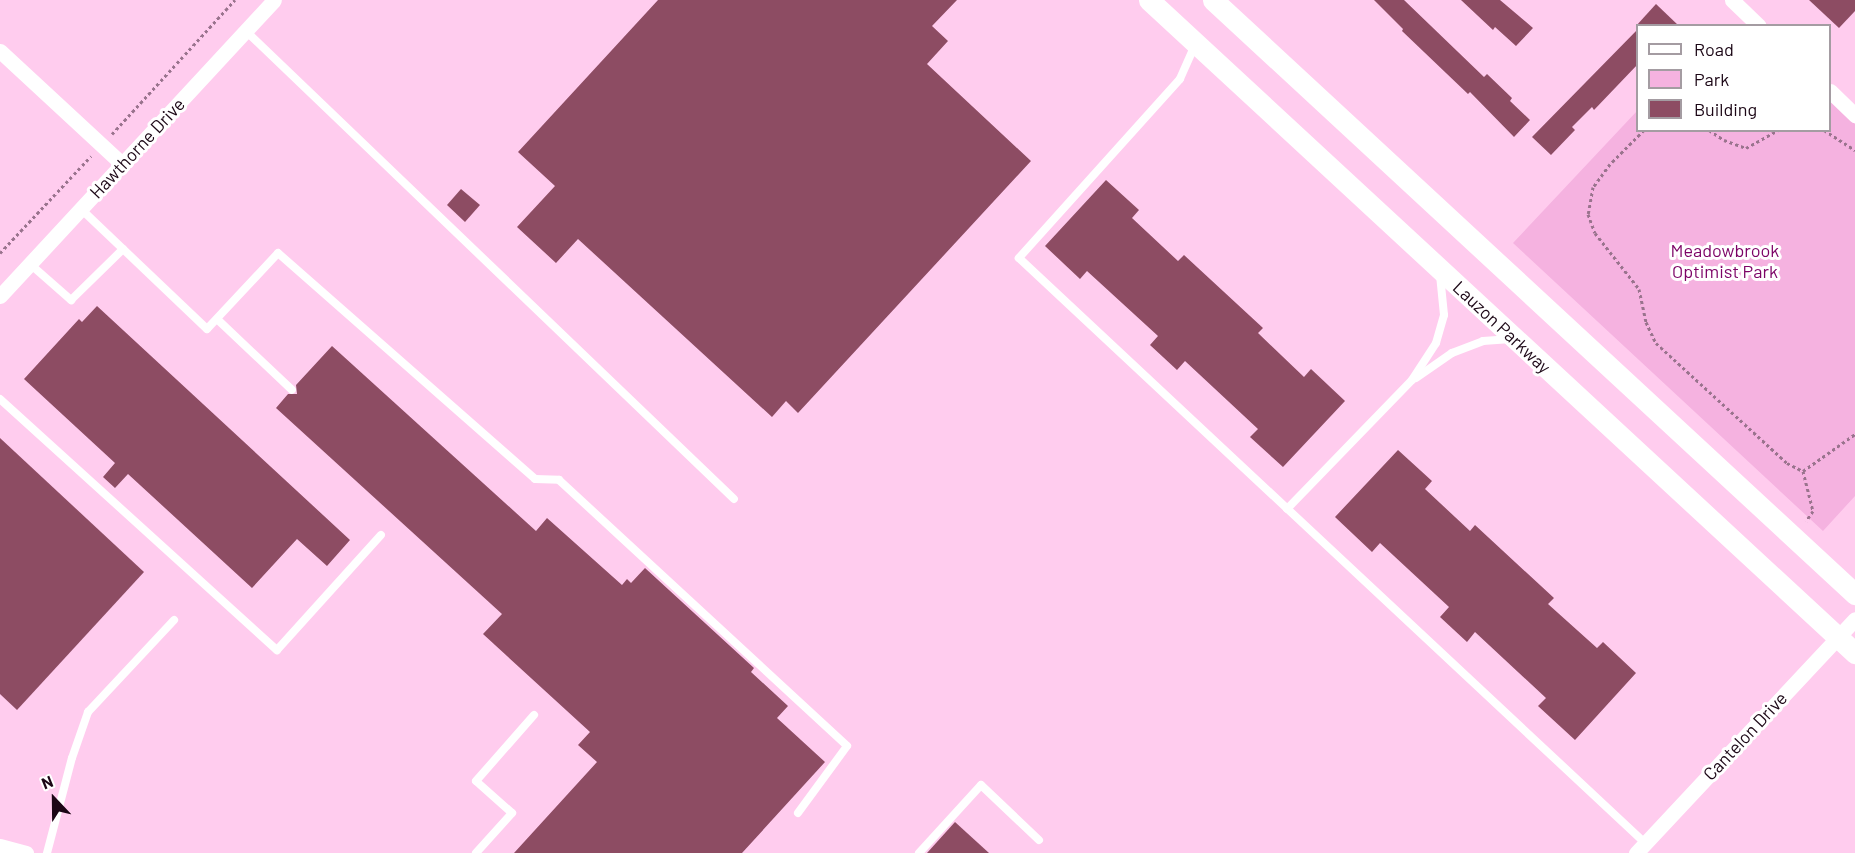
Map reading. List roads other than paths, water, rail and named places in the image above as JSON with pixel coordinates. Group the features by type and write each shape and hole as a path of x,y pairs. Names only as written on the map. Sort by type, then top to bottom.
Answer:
{"main road":[{"name":"Lauzon Parkway","path":"1149,0 1855,654"},
{"path":"1213,0 1855,594"}],"street":[{"name":"Hawthorne Drive","path":"0,296 274,0"},
{"path":"1732,0 1754,24"},
{"path":"0,51 122,164"},
{"path":"1831,92 1855,115"},
{"name":"Cantelon Drive","path":"1640,848 1855,619"},
{"path":"0,846 26,853"}],"lane":[{"path":"246,31 734,499"},
{"path":"1196,43 1180,79 1019,258 1287,508 1640,848"},
{"path":"81,209 207,329 278,253 535,480 559,480 847,746 798,813"},
{"path":"30,264 71,300 123,249"},
{"path":"1287,508 1412,380 1437,343 1444,315 1440,269"},
{"path":"217,319 292,390"},
{"path":"1412,380 1452,353 1484,341 1515,339"},
{"path":"0,399 277,650 381,535"},
{"path":"47,853 72,758 88,712 174,620"},
{"path":"476,853 512,813 476,781 534,715"},
{"path":"919,853 981,785 1039,840"}],"park label":[{"name":"Meadowbrook Optimist Park","path":"1725,261"}]}
